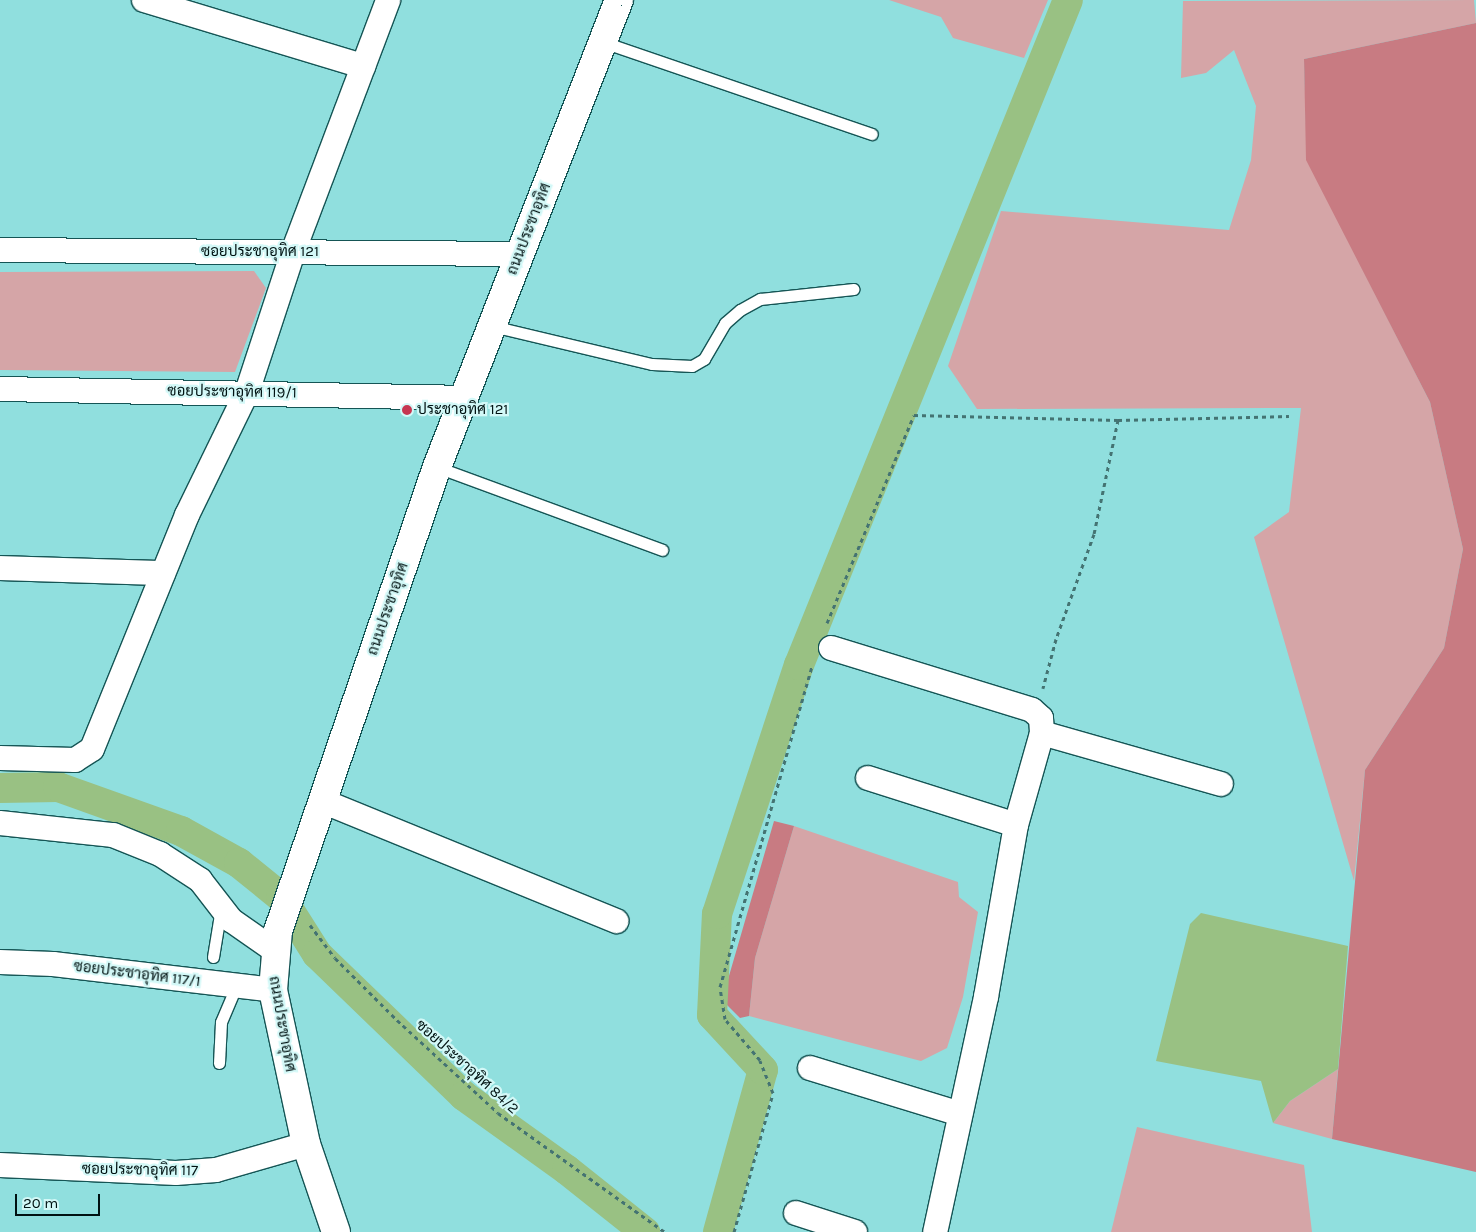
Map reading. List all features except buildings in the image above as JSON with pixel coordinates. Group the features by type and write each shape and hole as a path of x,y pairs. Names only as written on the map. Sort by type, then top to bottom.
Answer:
{"main road":[{"name":"ถนนประชาอุทิศ","path":"336,1232 306,1144 273,990 274,950 285,903 437,467 619,0"}],"street":[{"path":"144,0 363,66"},
{"path":"0,758 75,760 92,748 163,572 247,392 293,252 388,0"},
{"name":"ซอยประชาอุทิศ 121","path":"0,250 519,254"},
{"name":"ซอยประชาอุทิศ 119/1","path":"0,389 247,392 464,398"},
{"path":"0,568 163,572"},
{"path":"831,648 1032,710 1041,718 1042,733 1016,825 986,997 936,1232"},
{"path":"1042,733 1221,784"},
{"path":"868,778 1016,825"},
{"path":"322,801 616,921"},
{"path":"0,823 113,835 160,854 200,880 232,920 274,950"},
{"name":"ซอยประชาอุทิศ 117/1","path":"0,962 53,964 273,990"},
{"path":"810,1068 960,1114"},
{"name":"ซอยประชาอุทิศ 117","path":"0,1165 176,1173 216,1170 306,1144"},
{"path":"796,1213 855,1232"}],"lane":[{"path":"603,42 872,134"},
{"path":"492,326 652,364 692,366 704,359 725,323 740,310 760,298 853,289"},
{"path":"437,467 662,550"},
{"path":"212,957 222,907"},
{"path":"219,1063 221,1022 236,986"}],"path":[{"path":"1118,420 1289,416"},
{"name":"ซอยประชาอุทิศ 84/2","path":"309,923 335,958 498,1113 665,1232"},
{"path":"734,1232 773,1092"}],"shaded area":[{"path":"889,0 1048,0 1024,58 953,38 941,17"},
{"path":"1474,0 1476,23 1304,59 1307,160 1430,402 1463,549 1444,648 1365,770 1354,881 1254,537 1289,512 1301,408 977,409 948,366 1001,211 1229,230 1251,160 1256,106 1234,50 1206,73 1181,78 1183,1"},
{"path":"1476,23 1476,1172 1332,1139 1365,770 1444,648 1463,549 1430,402 1306,160 1304,59"},
{"path":"254,271 266,288 235,372 0,370 0,272"},
{"path":"774,821 794,826 755,958 749,1016 740,1018 722,1000"},
{"path":"794,826 958,882 959,897 978,912 963,997 947,1048 921,1061 749,1016 755,958"},
{"path":"1201,913 1348,946 1338,1069 1290,1101 1273,1123 1261,1081 1156,1061 1190,924"},
{"path":"1338,1069 1332,1139 1273,1123 1290,1101"},
{"path":"1137,1127 1304,1165 1312,1232 1111,1232"}],"waterway":[{"path":"718,1232 763,1070 712,1015 717,914 799,665 1068,0"},
{"path":"0,788 58,787 181,831 239,863 281,897 317,954 464,1096 567,1170 645,1232"}],"place":[{"name":"ประชาอุทิศ 121","path":"407,410"}]}
